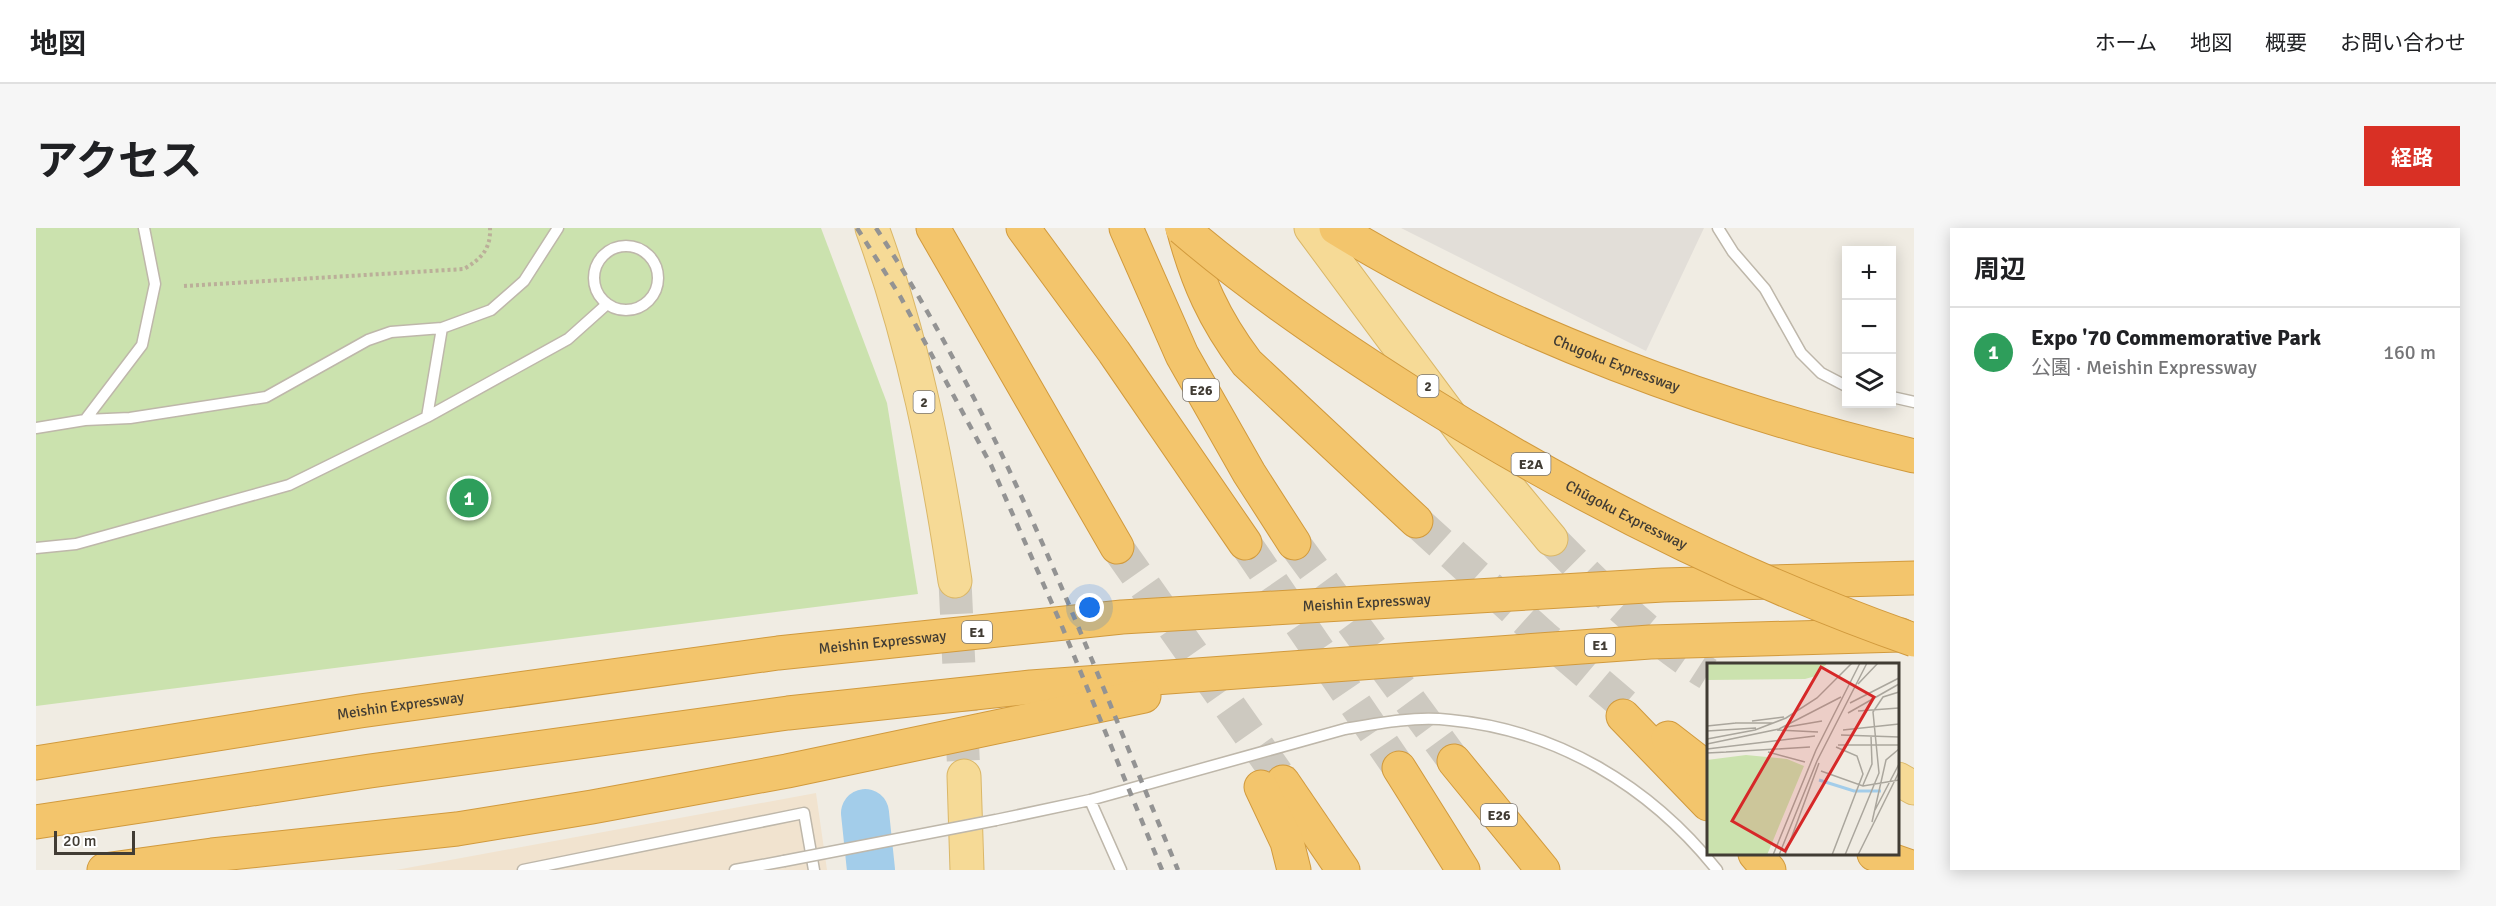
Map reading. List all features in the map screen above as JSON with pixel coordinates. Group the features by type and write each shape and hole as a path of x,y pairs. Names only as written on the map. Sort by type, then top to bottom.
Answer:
{"highway":[{"path":"933,228 1117,547"},
{"path":"1023,228 1114,352 1245,543"},
{"name":"E26","path":"1126,228 1187,364 1249,473 1294,543"},
{"path":"1182,228 1194,269 1208,303 1225,334 1247,363 1416,521"},
{"name":"Chūgoku Expressway","path":"1182,228 1284,308 1363,361 1475,432 1562,482 1782,590 1914,640"},
{"name":"Chugoku Expressway","path":"1336,228 1369,248 1487,308 1602,358 1727,402 1862,444 1914,456"},
{"name":"Meishin Expressway","path":"40,762 360,711 778,653 1122,617 1663,585 1914,578"},
{"name":"E1","path":"36,822 359,772 788,713 1031,687 1650,642 1914,634"},
{"path":"274,870 457,829 787,771 1287,667"},
{"path":"1707,768 1629,715 1707,803"},
{"name":"E26","path":"1454,761 1543,870"},
{"path":"1399,768 1463,870"},
{"path":"1294,870 1272,785 1343,870"},
{"path":"104,870 212,855 457,829"},
{"path":"1756,855 1768,870"},
{"path":"1877,855 1914,868"}],"main road":[{"name":"2","path":"872,228 888,272 919,378 955,581"},
{"name":"2","path":"1311,228 1470,441 1551,539"},
{"path":"964,776 967,870"},
{"path":"1899,780 1914,788"}],"lane":[{"path":"85,420 142,345 155,284 144,228"},
{"path":"36,428 85,420 130,418 266,397 368,339 391,332 442,328 491,310 524,281 558,228"},
{"path":"1718,228 1732,252 1765,289 1801,353 1821,373 1842,384"},
{"path":"636,246 654,260 660,282 649,303 628,312 606,305 593,285 596,262 613,247 636,246"},
{"path":"36,548 76,544 289,485 427,417 568,339 606,305"},
{"path":"427,417 442,328"},
{"path":"1896,398 1914,402"},
{"path":"735,870 1090,800 1336,731 1381,723 1448,720 1524,734 1595,763 1653,804 1681,829 1717,870"},
{"path":"1090,800 1121,870"},
{"path":"523,870 804,813 814,870"}],"path":[{"path":"184,285 464,269 481,259 490,240 490,228"}],"shaded area":[{"path":"1401,228 1704,228 1646,351"},
{"path":"816,793 827,870 396,870"}],"green space":[{"path":"36,228 821,228 887,403 918,594 36,706"}],"waterway":[{"path":"865,813 871,870"}],"tunnel":[{"path":"1416,521 1543,636 1635,714"},
{"path":"1551,539 1645,628 1665,645 1707,673"},
{"path":"1245,543 1399,768"},
{"path":"1294,543 1454,761"},
{"path":"1117,547 1283,782"},
{"path":"955,581 964,776"}],"railway":[{"path":"857,228 900,296 991,465 1061,624 1162,870"},
{"path":"876,228 923,303 1005,461 1077,623 1178,870"}],"place":[{"name":"Expo '70 Commemorative Park","path":"469,498"}]}
